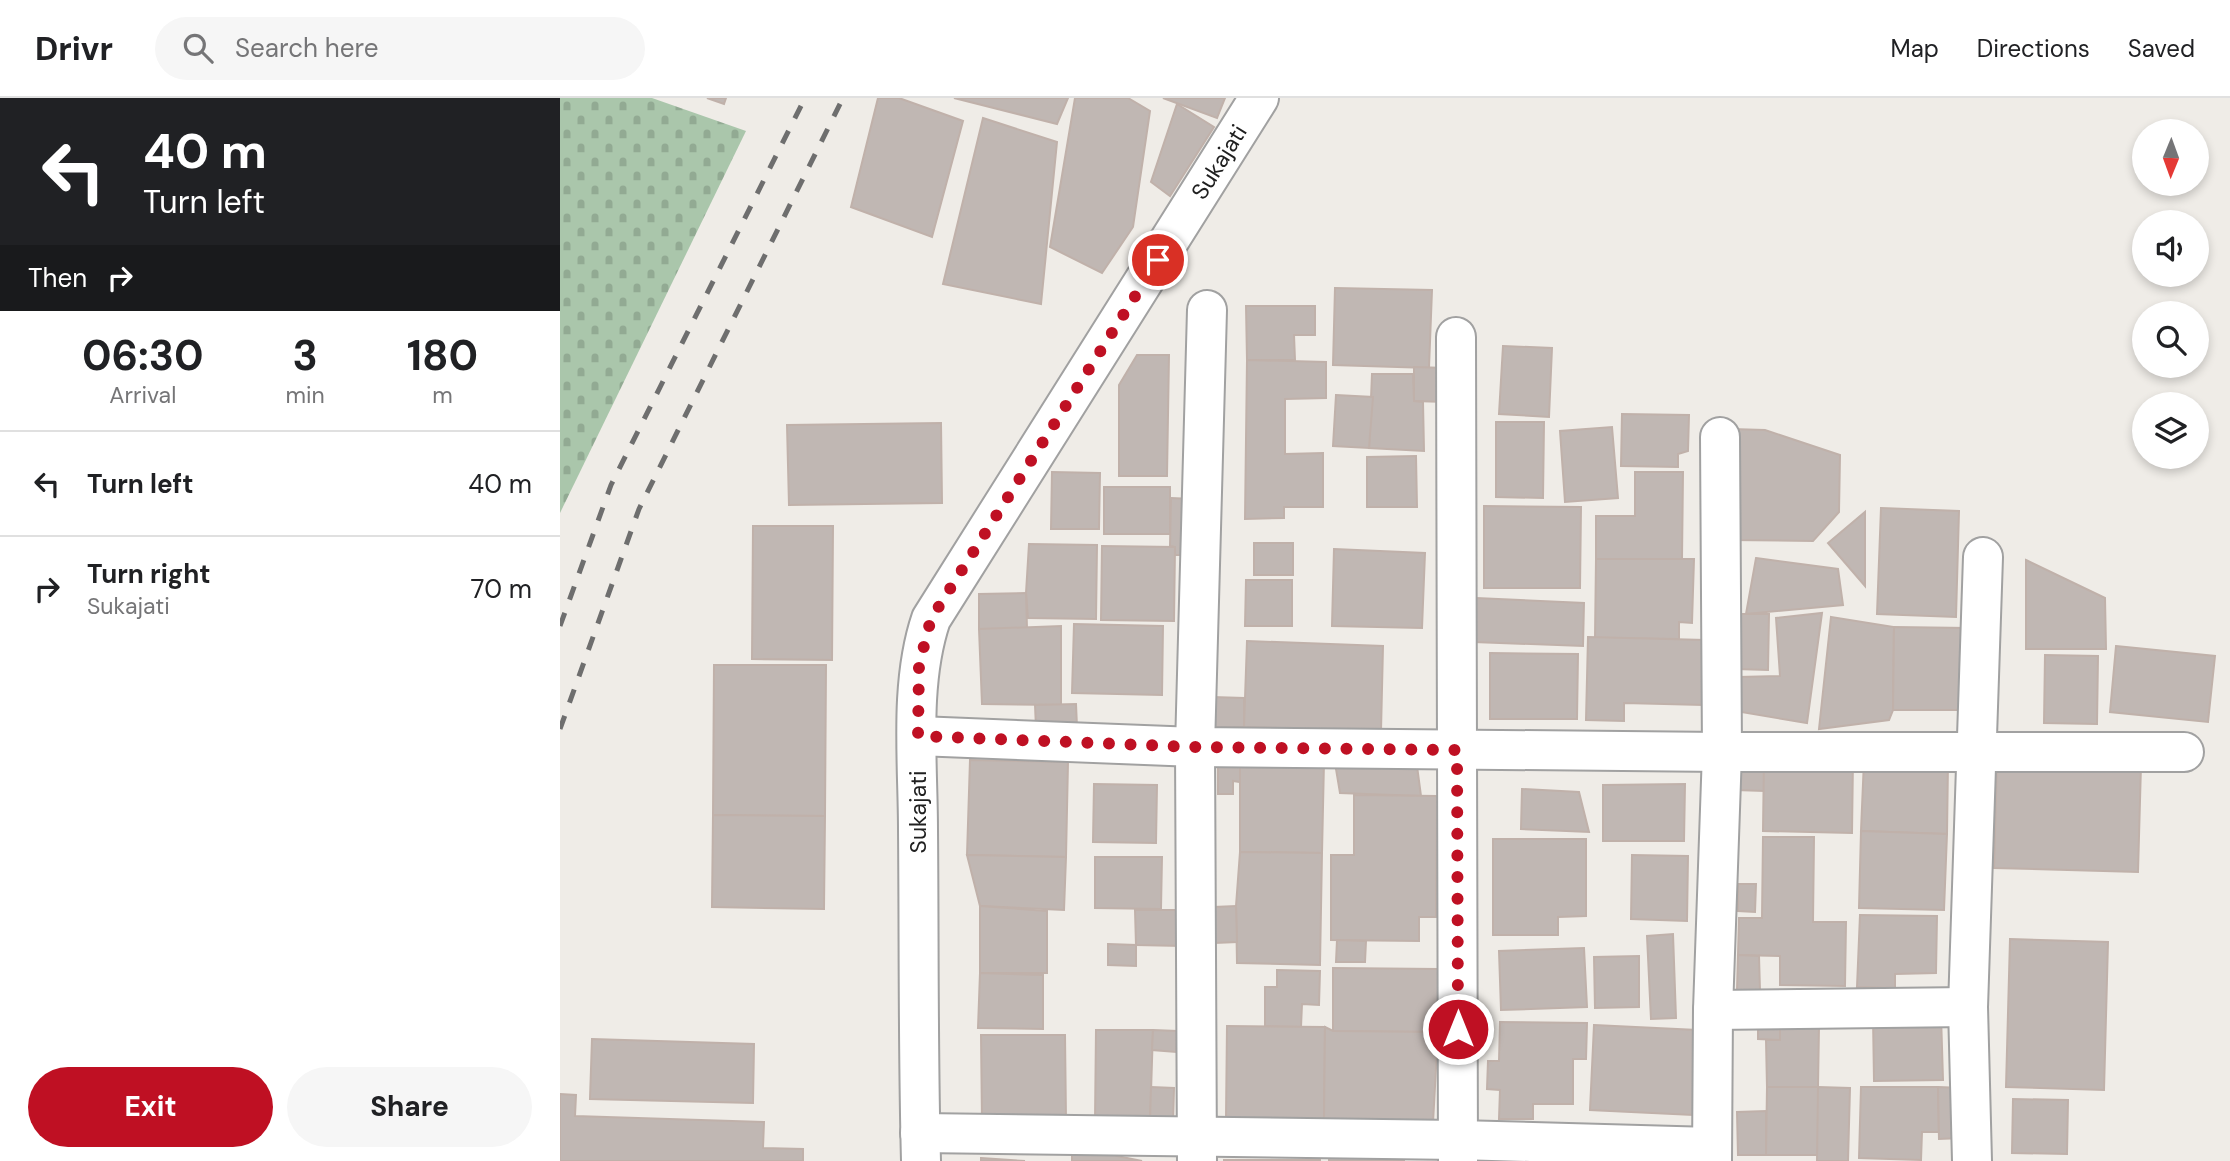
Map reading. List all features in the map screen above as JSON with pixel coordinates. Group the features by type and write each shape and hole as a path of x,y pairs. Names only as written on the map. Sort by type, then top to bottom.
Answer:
{"street":[{"name":"Sukajati","path":"920,1147 919,665 931,619 1259,98"},
{"path":"1197,1150 1195,747 1207,310"},
{"path":"1456,337 1458,1151"},
{"path":"920,1147 1712,1154 1713,1010 1722,752 1720,437"},
{"path":"1972,1161 1968,1007 1983,557"},
{"path":"918,736 1195,747 1722,752 2185,752"},
{"path":"1713,1010 1968,1007"}],"green space":[{"path":"560,98 652,98 746,131 560,513"}],"building":[{"path":"707,98 726,98 724,104"},
{"path":"878,98 899,98 963,121 932,237 851,207"},
{"path":"954,98 1068,98 1057,124"},
{"path":"1075,98 1128,98 1150,111 1133,227 1102,273 1050,247"},
{"path":"1163,98 1225,98 1217,118"},
{"path":"1177,104 1214,127 1170,196 1151,182"},
{"path":"983,118 1057,142 1041,304 943,284"},
{"path":"1335,288 1432,290 1429,368 1333,365"},
{"path":"1246,306 1315,306 1315,335 1294,335 1295,360 1247,360"},
{"path":"1503,346 1552,348 1549,417 1499,414"},
{"path":"1137,355 1169,355 1167,476 1119,476 1119,385"},
{"path":"1247,360 1326,362 1326,398 1285,399 1285,454 1323,453 1323,507 1284,507 1284,518 1245,519"},
{"path":"1414,367 1446,368 1446,402 1414,401"},
{"path":"1372,374 1413,374 1414,401 1423,402 1424,451 1369,448"},
{"path":"1336,395 1373,397 1369,448 1333,446"},
{"path":"1622,414 1689,415 1688,451 1678,454 1678,467 1621,466"},
{"path":"1496,422 1544,422 1543,498 1496,497"},
{"path":"941,423 942,503 789,505 787,425"},
{"path":"1612,427 1618,498 1565,502 1560,431"},
{"path":"1731,429 1765,430 1840,455 1839,512 1813,541 1730,540"},
{"path":"1416,456 1417,507 1367,507 1367,457"},
{"path":"1052,472 1100,473 1099,529 1051,529"},
{"path":"1635,472 1683,472 1682,559 1596,559 1596,516 1635,516"},
{"path":"1104,487 1170,487 1170,534 1104,534"},
{"path":"1171,498 1192,499 1191,555 1175,555 1175,547 1170,546"},
{"path":"1484,506 1581,507 1580,588 1484,588"},
{"path":"1881,508 1959,511 1956,617 1877,614"},
{"path":"1865,512 1865,586 1828,543"},
{"path":"753,526 833,526 832,660 752,659"},
{"path":"1254,543 1293,543 1293,575 1254,575"},
{"path":"1029,544 1097,545 1096,619 1028,618 1026,593"},
{"path":"1102,546 1175,547 1174,621 1101,620"},
{"path":"1334,549 1425,553 1422,628 1332,626"},
{"path":"1756,558 1838,569 1843,605 1746,614"},
{"path":"1596,559 1694,559 1692,623 1679,622 1679,639 1595,638"},
{"path":"2026,560 2105,598 2106,649 2026,649"},
{"path":"1246,580 1292,580 1292,626 1245,626"},
{"path":"1026,593 1027,629 979,629 979,594"},
{"path":"1476,598 1584,603 1583,646 1474,642"},
{"path":"1822,613 1807,723 1741,712 1739,677 1780,676 1776,618"},
{"path":"1737,614 1769,614 1768,670 1736,669"},
{"path":"1831,617 1894,627 1893,710 1889,720 1819,729"},
{"path":"1074,624 1163,626 1162,695 1072,693"},
{"path":"1061,626 1061,705 982,704 979,629"},
{"path":"1894,627 1968,628 1967,710 1893,710"},
{"path":"1588,637 1705,640 1703,705 1624,703 1624,721 1586,720"},
{"path":"1247,641 1383,646 1381,731 1244,727"},
{"path":"2116,646 2215,656 2208,722 2110,712"},
{"path":"1490,653 1578,654 1577,719 1490,719"},
{"path":"2045,655 2098,656 2097,724 2044,723"},
{"path":"714,665 826,665 825,816 713,815"},
{"path":"1212,697 1244,698 1244,727 1212,727"},
{"path":"1076,704 1077,727 1036,728 1035,705"},
{"path":"1736,757 1764,758 1764,791 1736,790"},
{"path":"1764,758 1853,758 1852,833 1763,831"},
{"path":"970,760 1068,762 1066,857 967,855"},
{"path":"1864,760 1948,762 1947,834 1861,831"},
{"path":"1324,761 1322,853 1240,852 1240,762"},
{"path":"1997,761 2141,765 2138,872 1994,868"},
{"path":"1218,762 1240,762 1240,782 1233,781 1233,794 1218,794"},
{"path":"1335,763 1417,766 1421,796 1340,793"},
{"path":"1094,784 1157,785 1156,843 1093,842"},
{"path":"1685,784 1684,841 1603,841 1603,785"},
{"path":"1522,789 1579,792 1589,832 1521,829"},
{"path":"1354,795 1437,796 1436,917 1419,917 1419,941 1331,940 1331,855 1354,855"},
{"path":"713,815 825,816 824,909 712,907"},
{"path":"1861,831 1947,834 1944,910 1859,908"},
{"path":"1763,837 1814,837 1813,922 1846,922 1845,986 1780,985 1780,956 1738,955 1739,918 1762,918"},
{"path":"1493,839 1586,839 1586,916 1558,917 1558,935 1493,935"},
{"path":"1240,852 1322,853 1320,965 1237,963 1236,906"},
{"path":"967,855 1066,857 1064,910 980,906"},
{"path":"1632,855 1688,856 1687,921 1631,919"},
{"path":"1095,857 1162,857 1161,909 1095,908"},
{"path":"1738,884 1756,884 1755,912 1738,911"},
{"path":"980,906 1047,911 1047,973 980,973"},
{"path":"1236,906 1237,942 1215,943 1214,907"},
{"path":"1135,910 1182,910 1182,946 1136,945"},
{"path":"1860,915 1937,916 1936,973 1895,974 1895,988 1857,987"},
{"path":"1673,934 1676,1018 1651,1019 1647,936"},
{"path":"2010,939 2108,942 2104,1090 2006,1087"},
{"path":"1337,940 1366,941 1365,962 1336,962"},
{"path":"1108,944 1136,945 1136,966 1108,965"},
{"path":"1584,948 1587,1007 1501,1010 1499,951"},
{"path":"1738,955 1759,956 1760,991 1737,990"},
{"path":"1639,956 1639,1007 1595,1008 1594,957"},
{"path":"1333,968 1438,969 1438,1032 1333,1031"},
{"path":"1277,970 1320,971 1319,1005 1302,1004 1301,1027 1265,1026 1265,987 1277,987"},
{"path":"980,973 1043,975 1043,1029 978,1028"},
{"path":"1941,1015 1943,1080 1874,1081 1873,1017"},
{"path":"1758,1016 1780,1017 1780,1040 1758,1039"},
{"path":"1500,1022 1587,1023 1586,1059 1573,1059 1573,1104 1533,1104 1533,1119 1499,1119 1500,1090 1487,1089 1488,1061 1499,1061"},
{"path":"1594,1025 1697,1030 1693,1115 1590,1110"},
{"path":"1227,1026 1325,1027 1324,1120 1226,1118"},
{"path":"1780,1026 1819,1026 1818,1087 1767,1087 1766,1040 1780,1040"},
{"path":"1325,1027 1333,1031 1438,1032 1433,1123 1324,1120"},
{"path":"1096,1030 1153,1030 1150,1123 1095,1121"},
{"path":"1153,1030 1177,1031 1176,1052 1152,1050"},
{"path":"981,1035 1065,1035 1066,1120 982,1121"},
{"path":"592,1039 754,1044 753,1103 590,1099"},
{"path":"1151,1087 1174,1088 1173,1124 1150,1123"},
{"path":"1767,1087 1818,1087 1818,1155 1766,1155"},
{"path":"1818,1087 1850,1088 1848,1161 1817,1161"},
{"path":"1861,1087 1938,1087 1939,1132 1922,1132 1921,1160 1859,1158"},
{"path":"1938,1087 1962,1088 1962,1138 1939,1139"},
{"path":"560,1094 576,1095 575,1116 764,1122 763,1148 803,1149 803,1161 560,1161"},
{"path":"2013,1099 2068,1100 2067,1154 2012,1153"},
{"path":"1766,1111 1766,1155 1738,1155 1737,1112"},
{"path":"1072,1147 1142,1161 1072,1161"},
{"path":"1329,1152 1404,1154 1404,1161 1329,1161"},
{"path":"981,1158 1025,1161 981,1161"},
{"path":"1320,1160 1320,1161 1224,1161"}],"railway":[{"path":"560,626 611,485 805,98"},
{"path":"560,729 639,509 843,98"}],"route":[{"path":"1158,260 931,619 919,665 918,736 1195,747 1457,750 1458,1029"}]}
